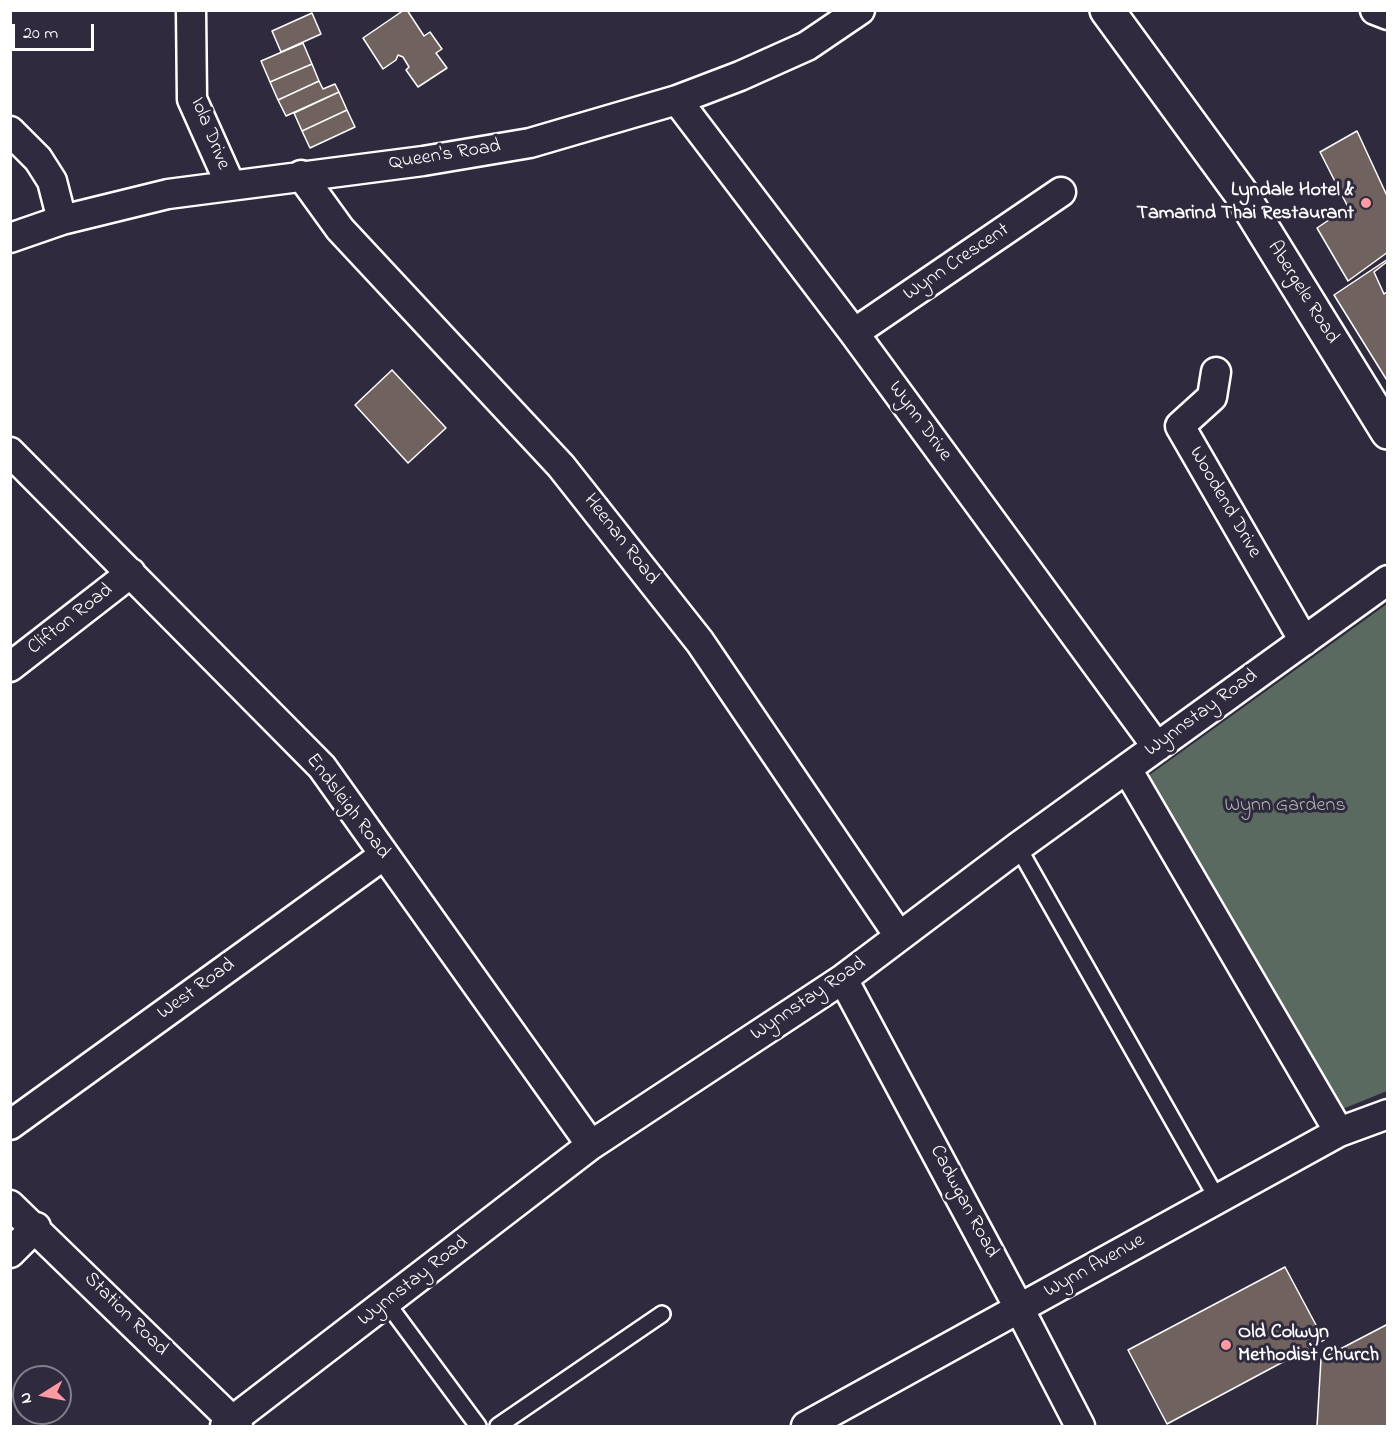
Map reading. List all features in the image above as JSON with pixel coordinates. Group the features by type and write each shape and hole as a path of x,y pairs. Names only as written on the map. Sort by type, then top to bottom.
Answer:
{"main road":[{"name":"Abergele Road","path":"1107,10 1239,192 1388,432"}],"street":[{"name":"Iola Drive","path":"191,10 192,99 230,184"},
{"name":"Queen's Road","path":"10,238 62,220 168,194 230,184 423,161 530,143 677,100 740,76 807,46 860,10"},
{"path":"1375,10 1388,15"},
{"name":"Wynn Drive","path":"677,100 854,333 1157,747"},
{"path":"10,131 38,159 52,182 62,220"},
{"name":"Heenan Road","path":"301,175 340,229 561,466 700,642 899,936"},
{"name":"Wynn Crescent","path":"854,333 1061,192"},
{"name":"Woodend Drive","path":"1216,372 1212,397 1180,426 1304,641"},
{"name":"Endsleigh Road","path":"10,452 322,767 591,1145"},
{"name":"Clifton Road","path":"10,667 131,573"},
{"name":"Wynnstay Road","path":"232,1425 591,1145 843,979 1018,848 1388,580"},
{"path":"1127,769 1339,1132"},
{"name":"West Road","path":"10,1125 384,855"},
{"name":"Cadwgan Road","path":"843,979 1080,1426"},
{"name":"Wynn Avenue","path":"806,1426 1339,1132 1388,1114"},
{"name":"Station Road","path":"10,1204 36,1227 232,1425"},
{"path":"10,1253 36,1227"}],"lane":[{"path":"1018,848 1218,1200"},
{"path":"387,1303 478,1426"},
{"path":"498,1426 662,1314"}],"green space":[{"name":"Wynn Gardens","path":"1387,604 1387,1091 1340,1110 1148,776"}],"building":[{"path":"407,10 424,36 430,32 442,49 436,53 447,68 418,87 406,70 409,67 403,57 398,55 396,60 383,69 363,38"},
{"path":"312,13 321,34 281,52 272,31"},
{"path":"303,43 312,64 270,82 261,61"},
{"path":"312,64 319,81 278,100 270,82"},
{"path":"319,81 323,89 335,84 339,92 286,116 278,100"},
{"path":"339,92 347,110 302,131 294,113"},
{"path":"347,110 355,127 310,148 302,131"},
{"name":"Lyndale Hotel & Tamarind Thai Restaurant","path":"1357,131 1388,198 1388,252 1348,281 1317,228 1348,207 1320,152"},
{"path":"1388,259 1388,382 1334,295"},
{"path":"1388,261 1388,291 1384,294 1374,272"},
{"path":"392,370 446,428 408,463 355,405"},
{"name":"Old Colwyn Methodist Church","path":"1285,1267 1324,1340 1167,1424 1128,1350"},
{"path":"1388,1324 1388,1426 1317,1426 1321,1359"}],"place":[{"name":"Lyndale Hotel & Tamarind Thai Restaurant","path":"1366,203"},
{"name":"Old Colwyn Methodist Church","path":"1226,1345"}]}
